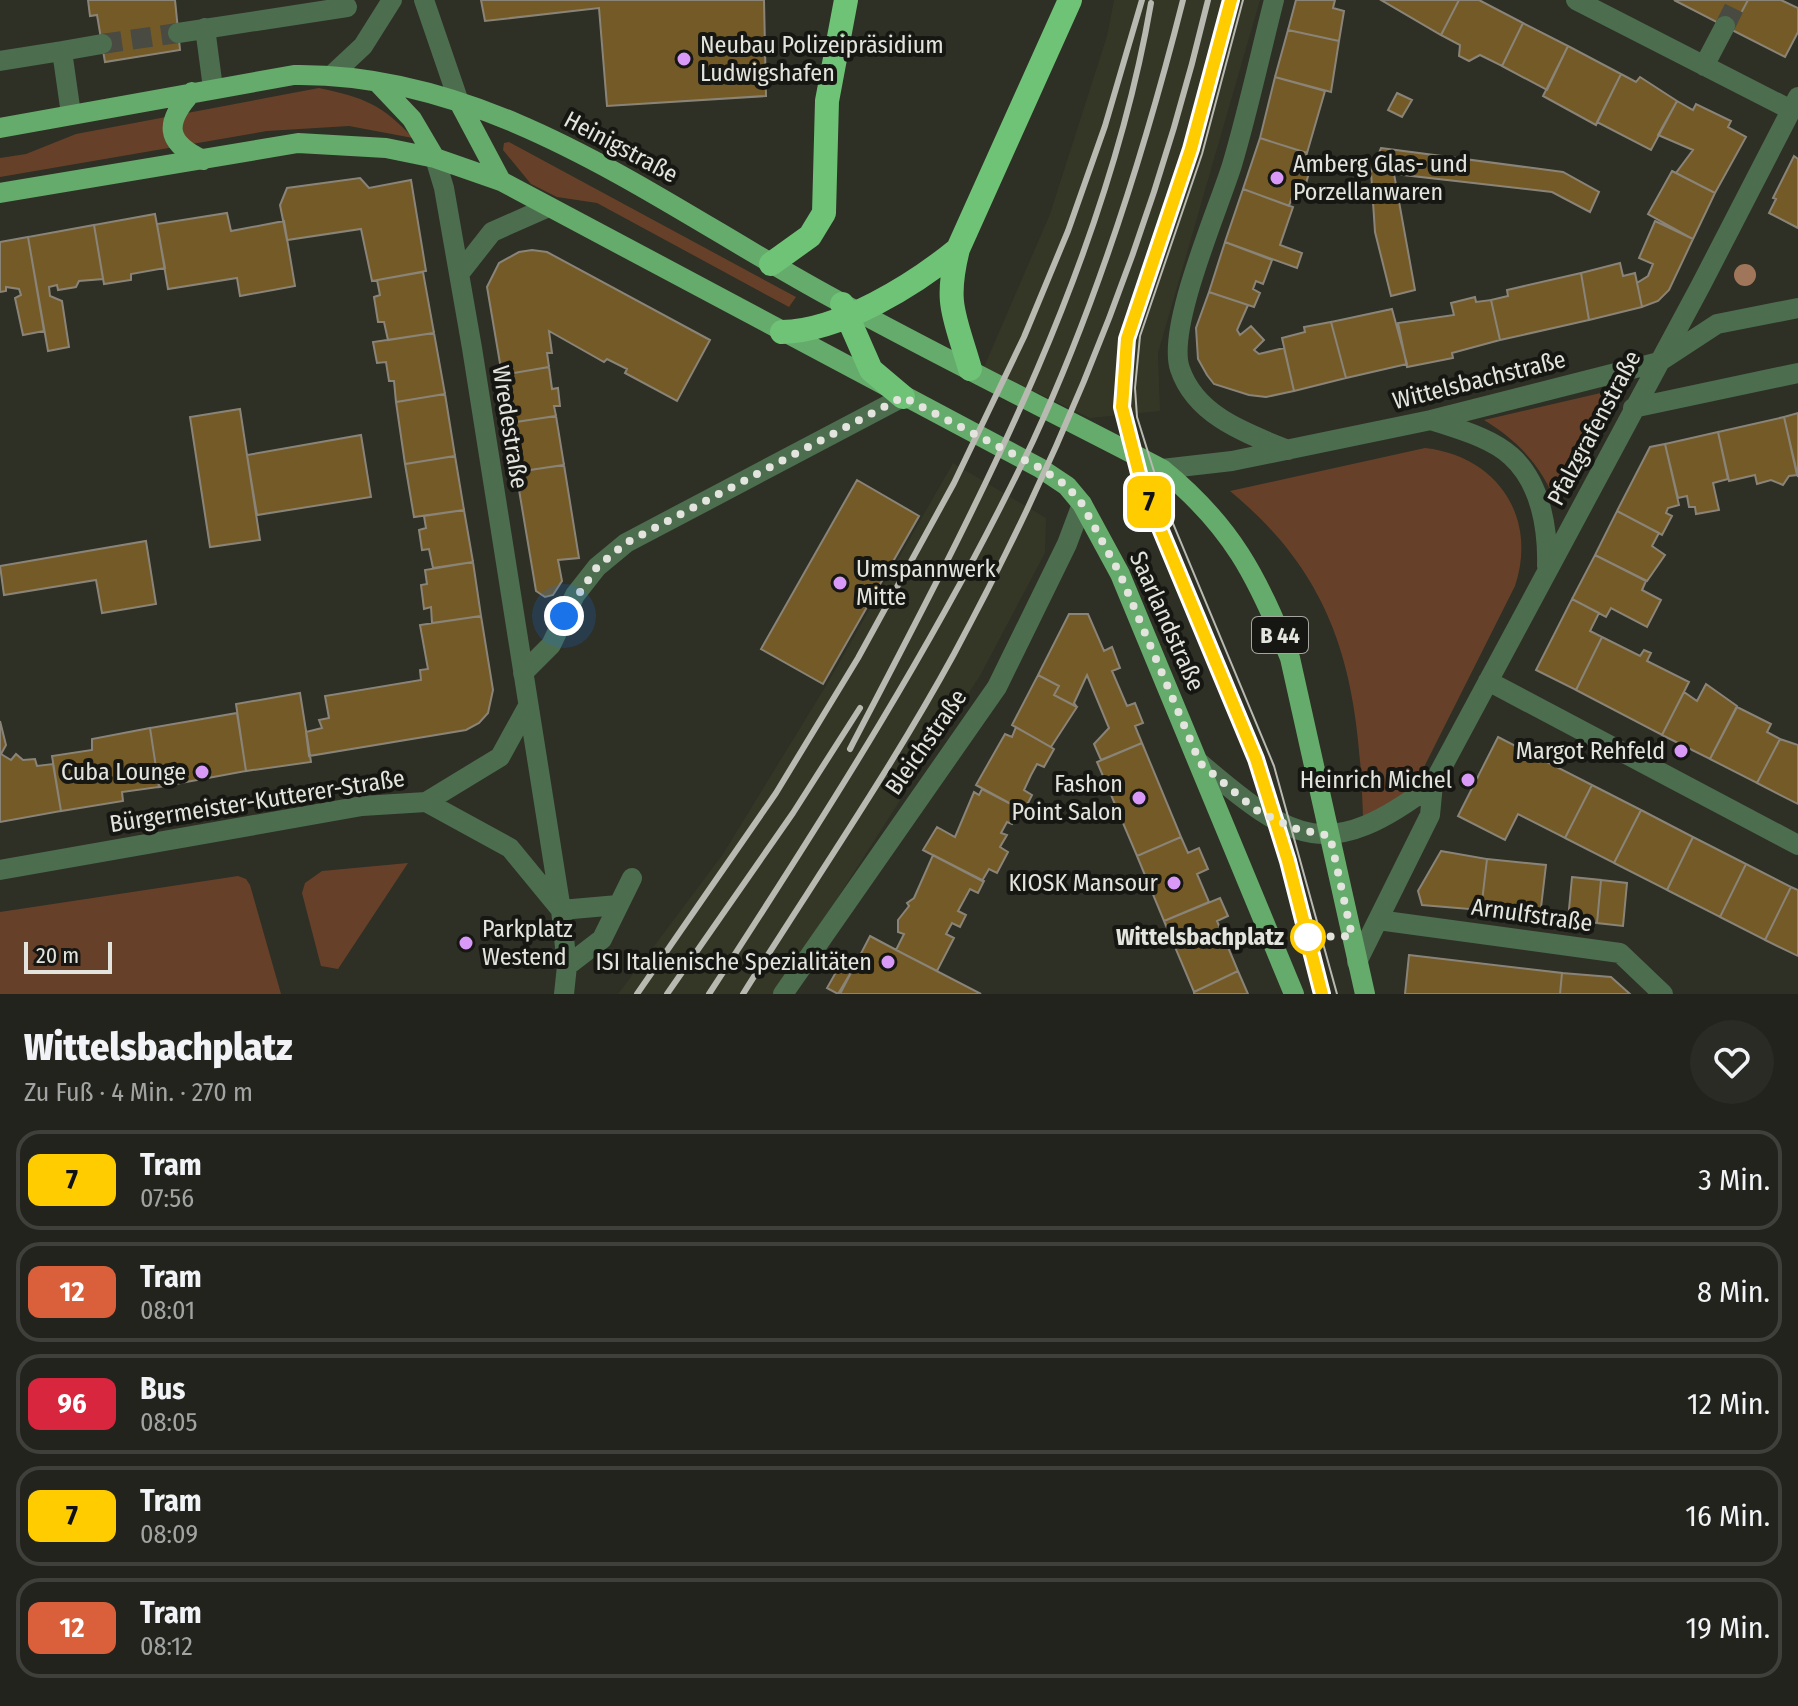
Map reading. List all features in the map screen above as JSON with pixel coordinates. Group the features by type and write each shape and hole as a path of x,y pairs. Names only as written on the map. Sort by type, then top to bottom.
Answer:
{"highway":[{"path":"771,264 810,236 824,213 827,101 846,0"},
{"path":"980,375 950,306 950,282 958,249 1070,0"},
{"path":"782,332 809,332 848,310 900,292 958,249"},
{"path":"848,310 871,370 903,397"}],"main road":[{"name":"Heinigstraße","path":"0,128 294,75 333,74 459,102 534,130 653,192 848,310 980,375"},
{"path":"377,82 412,119 435,158"},
{"path":"192,92 177,109 171,125 174,140 185,152 203,160"},
{"path":"459,102 501,181"},
{"path":"0,193 298,143 367,145 435,158 501,181 546,208 782,332"},
{"name":"Saarlandstraße","path":"782,332 1040,468 1067,486 1082,504 1120,574 1294,994"},
{"name":"B 44","path":"980,375 1162,469 1192,493 1223,526 1249,567 1290,658 1305,712 1365,994"}],"street":[{"path":"333,74 363,46 392,0"},
{"path":"424,0 459,102"},
{"path":"1274,0 1233,163 1182,319 1176,352 1181,372 1214,415 1236,429 1288,450"},
{"path":"1576,0 1704,66 1794,104"},
{"path":"178,33 347,7"},
{"path":"1704,66 1725,26"},
{"path":"205,28 213,88"},
{"path":"0,61 102,44"},
{"path":"62,51 71,114"},
{"name":"Pfalzgrafenstraße","path":"1357,962 1430,815 1433,784 1794,104"},
{"name":"Wredestraße","path":"435,158 459,274 561,910 567,966 564,994"},
{"path":"459,274 492,232 546,208"},
{"name":"Wittelsbachstraße","path":"1162,469 1288,450 1431,420 1659,362 1717,324 1798,308"},
{"path":"1633,408 1798,373"},
{"path":"523,673 551,645 575,595 597,567 626,543 903,397"},
{"path":"1431,420 1477,436 1512,457 1532,487 1548,529 1547,570"},
{"name":"Bleichstraße","path":"783,994 997,687 1082,504"},
{"path":"1488,681 1798,845"},
{"name":"Bürgermeister-Kutterer-Straße","path":"0,870 362,806 426,802 500,757 528,706"},
{"name":"Pfalzgrafenstraße","path":"1200,763 1256,810 1293,828 1330,836 1357,830 1390,816 1433,784"},
{"path":"426,802 510,848 561,910 618,905"},
{"path":"567,966 602,939 632,878"},
{"name":"Arnulfstraße","path":"1378,920 1620,953 1663,994"}],"shaded area":[{"path":"1114,0 1260,0 1158,353 1160,411 1090,418 984,367 1050,214 1107,36"},
{"path":"319,88 371,104 413,138 349,126 267,131 0,177 0,158 26,154 76,134"},
{"path":"509,142 796,297 789,307 597,203 557,197 531,184 503,150 504,143"},
{"path":"1618,389 1558,506 1537,467 1509,438 1484,420"},
{"path":"1425,448 1450,453 1473,463 1506,494 1516,514 1521,536 1521,561 1515,586 1417,781 1404,796 1363,818 1356,722 1336,637 1319,598 1297,561 1267,526 1230,491"},
{"path":"953,463 1046,518 1045,553 981,674 776,994 618,994 723,854 827,684"},
{"path":"408,863 338,969 321,966 302,893 305,883 322,871"},
{"path":"238,876 250,885 281,994 0,994 0,912"}],"building":[{"path":"88,0 175,0 180,50 105,62 97,15 90,16"},
{"name":"Neubau Polizeipräsidium Ludwigshafen","path":"481,0 764,0 766,96 607,106 599,8 485,21"},
{"path":"1296,0 1335,0 1333,8 1344,11 1339,41 1288,30"},
{"path":"1381,0 1459,0 1441,35"},
{"path":"1459,0 1479,0 1523,23 1502,66 1480,55 1469,61 1459,56 1460,45 1441,35"},
{"path":"1674,0 1748,0 1732,30"},
{"path":"1748,0 1781,0 1798,8 1798,32 1785,57 1732,30"},
{"path":"1523,23 1568,46 1547,90 1502,66"},
{"path":"1288,30 1339,41 1331,92 1275,77"},
{"path":"1568,46 1621,74 1596,125 1543,96"},
{"path":"1621,74 1636,82 1640,77 1677,101 1651,150 1597,122"},
{"path":"1275,77 1325,91 1307,153 1260,138"},
{"path":"1397,93 1412,100 1402,117 1388,110"},
{"path":"1677,101 1693,110 1696,104 1731,121 1728,127 1746,137 1715,193 1676,173 1693,150 1658,135"},
{"name":"Amberg Glas- und Porzellanwaren","path":"1260,138 1307,153 1302,167 1310,169 1304,191 1295,188 1289,206 1243,189"},
{"path":"1381,148 1563,172 1599,192 1590,212 1552,192 1394,174 1415,290 1391,296 1375,232 1371,172"},
{"path":"1794,156 1798,159 1798,228 1769,213"},
{"path":"1672,171 1715,193 1693,239 1648,214"},
{"path":"360,178 369,188 411,180 426,271 372,281 361,229 287,240 280,205 287,188"},
{"path":"1243,189 1293,207 1280,245 1302,253 1297,268 1225,242"},
{"path":"227,213 231,231 284,221 295,286 240,296 237,278 168,289 157,224"},
{"path":"155,214 165,268 131,274 131,280 104,284 94,225"},
{"path":"1655,221 1693,239 1669,290 1658,301 1642,307 1637,283 1648,276 1653,264 1639,258"},
{"path":"94,225 103,279 79,281 76,287 58,290 57,285 49,287 50,296 62,301 69,347 48,351 28,237"},
{"path":"28,237 44,331 23,335 15,298 21,295 19,289 6,287 6,291 0,292 0,242"},
{"path":"1225,242 1272,260 1263,284 1256,281 1253,289 1260,293 1254,307 1209,292"},
{"path":"519,252 547,252 710,340 677,401 625,373 627,369 607,359 604,362 549,331 552,353 547,353 549,367 502,375 487,287 499,263"},
{"path":"1620,263 1623,276 1635,273 1642,307 1589,320 1581,273"},
{"path":"423,272 434,333 388,340 384,322 378,322 374,297 380,295 377,280"},
{"path":"1581,273 1589,320 1500,340 1491,300 1508,296 1507,290"},
{"path":"1209,292 1248,305 1237,330 1240,335 1251,326 1264,340 1254,350 1259,354 1284,348 1294,391 1266,397 1214,384 1198,359 1196,328"},
{"path":"1475,297 1476,302 1491,300 1500,340 1452,353 1453,358 1407,367 1398,323 1454,315 1451,303"},
{"path":"1392,309 1407,364 1346,378 1331,322"},
{"path":"1331,322 1346,378 1294,391 1282,338 1305,332 1304,327"},
{"path":"434,333 445,394 396,402 394,381 389,381 386,362 377,363 373,342"},
{"path":"549,367 552,389 558,388 560,406 554,406 556,416 509,423 502,375"},
{"path":"445,394 455,456 405,464 396,402"},
{"path":"240,409 260,540 210,547 190,417"},
{"path":"1798,413 1798,477 1784,417"},
{"path":"556,416 564,465 516,472 509,423"},
{"path":"1784,417 1797,475 1789,476 1783,485 1771,480 1757,484 1755,475 1729,481 1718,432"},
{"path":"1718,432 1728,479 1713,483 1719,510 1696,514 1695,507 1689,507 1687,496 1678,498 1665,444"},
{"path":"361,435 371,497 257,515 247,455"},
{"path":"1665,444 1679,505 1668,508 1666,513 1672,516 1662,535 1617,511 1650,447"},
{"path":"455,456 464,510 414,517 405,464"},
{"path":"564,465 579,558 558,560 562,581 553,595 545,597 536,591 516,472"},
{"name":"Umspannwerk Mitte","path":"857,480 919,516 823,684 761,649"},
{"path":"464,510 473,562 433,568 429,549 422,550 419,530 426,528 424,516"},
{"path":"1617,511 1659,533 1652,546 1665,555 1647,581 1595,555"},
{"path":"146,541 156,604 102,613 96,580 4,595 0,566"},
{"path":"1595,555 1646,581 1642,590 1661,600 1647,627 1611,608 1606,617 1572,599"},
{"path":"473,562 481,616 432,623 431,607 424,609 421,585 427,584 425,570"},
{"path":"1572,599 1599,613 1590,631 1602,637 1576,690 1536,670"},
{"path":"1069,614 1088,614 1104,651 1112,647 1120,668 1112,671 1127,706 1135,703 1143,723 1135,726 1142,743 1101,760 1094,744 1109,728 1087,675 1074,703 1077,707 1054,695 1059,686 1038,675"},
{"path":"481,616 493,690 488,713 479,723 466,730 309,756 306,732 322,728 319,720 329,718 325,696 421,680 420,670 428,669 420,625"},
{"path":"1602,637 1640,656 1644,650 1651,653 1647,661 1689,682 1662,735 1576,690"},
{"path":"1038,675 1059,686 1054,695 1077,707 1051,747 1012,725"},
{"path":"1706,684 1737,706 1710,759 1662,735 1684,692 1697,701"},
{"path":"300,693 311,762 246,771 236,704"},
{"path":"1737,707 1771,724 1767,732 1780,739 1757,783 1710,759"},
{"path":"237,713 246,771 159,787 150,728"},
{"path":"0,721 6,745 1,754 11,760 16,754 23,760 35,759 37,766 53,764 61,811 0,822"},
{"path":"1016,727 1054,749 1044,767 1037,764 1031,775 1024,790 1032,795 1024,811 976,785 1005,734 1012,737"},
{"path":"150,728 159,787 122,792 123,801 61,811 52,756 92,750 92,739"},
{"path":"1498,737 1592,785 1565,838 1518,814 1505,840 1458,816"},
{"path":"1780,739 1798,745 1798,804 1757,783"},
{"name":"Fashon Point Salon","path":"1142,743 1181,837 1137,856 1097,762"},
{"path":"1592,785 1641,810 1614,863 1565,838"},
{"path":"982,789 1020,809 1012,824 1007,822 1001,833 1007,835 1000,847 1008,852 997,873 989,869 982,881 923,850 937,827 955,837 974,792 979,795"},
{"path":"1641,810 1693,837 1667,890 1614,863"},
{"name":"KIOSK Mansour","path":"1181,837 1188,853 1199,848 1208,869 1197,874 1209,902 1164,921 1137,856"},
{"path":"1693,837 1746,864 1720,917 1667,890"},
{"path":"1441,851 1487,859 1481,910 1422,905 1418,891"},
{"path":"933,855 984,881 978,893 970,889 958,911 966,915 960,927 952,923 946,934 954,938 937,971 896,950 904,934 898,932 898,920 909,906 907,903 914,898"},
{"path":"1487,859 1546,865 1540,916 1481,910"},
{"path":"1746,864 1791,887 1765,940 1720,917"},
{"path":"1572,877 1601,880 1597,923 1568,920"},
{"path":"1601,880 1627,883 1623,926 1597,923"},
{"path":"1791,887 1798,890 1798,956 1765,940"},
{"path":"1220,898 1228,916 1217,921 1238,971 1194,992 1164,921"},
{"name":"ISI Italienische Spezialitäten","path":"870,936 900,952 981,994 840,994"},
{"path":"1409,955 1562,973 1560,994 1405,994"},
{"path":"844,958 856,964 838,994 827,988"},
{"path":"1238,971 1248,994 1194,994 1194,992"},
{"path":"1562,973 1611,977 1630,994 1560,994"}],"tunnel":[{"path":"1725,26 1738,0"},
{"path":"102,44 178,33"}],"tram line":[{"name":"7","path":"1231,0 1191,149 1127,339 1122,407 1142,485 1256,759 1288,861 1322,994"},
{"path":"1243,0 1202,154 1140,336 1135,388 1137,417 1162,497 1274,766 1337,994"},
{"path":"1207,93 1223,31"},
{"path":"1156,253 1130,329 1126,352 1124,398 1132,454 1256,759 1288,861 1322,994"}],"railway":[{"path":"637,994 776,793 858,658 954,483 1024,337 1068,231 1105,126 1142,0"},
{"path":"709,994 880,723 998,513 1033,441 1079,334 1118,224 1153,112 1183,0"},
{"path":"743,994 929,698 995,576 1033,497 1069,417 1133,253 1186,85 1208,0"},
{"path":"850,749 988,479 1068,293 1102,198 1130,102 1151,3"},
{"path":"667,994 793,813 860,708"}],"place":[{"name":"Neubau Polizeipräsidium Ludwigshafen","path":"684,59"},
{"name":"Amberg Glas- und Porzellanwaren","path":"1277,178"},
{"name":"Umspannwerk Mitte","path":"840,583"},
{"name":"Margot Rehfeld","path":"1681,751"},
{"name":"Cuba Lounge","path":"202,772"},
{"name":"Heinrich Michel","path":"1468,780"},
{"name":"Fashon Point Salon","path":"1139,798"},
{"name":"KIOSK Mansour","path":"1174,883"},
{"name":"Wittelsbachplatz","path":"1308,937"},
{"name":"Parkplatz Westend","path":"466,943"},
{"name":"ISI Italienische Spezialitäten","path":"888,962"}],"route":[{"path":"564,616 575,595 597,567 626,543 903,397 1040,468 1067,486 1082,504 1120,574 1200,763 1256,810 1293,828 1330,836 1352,936 1308,937"}]}
